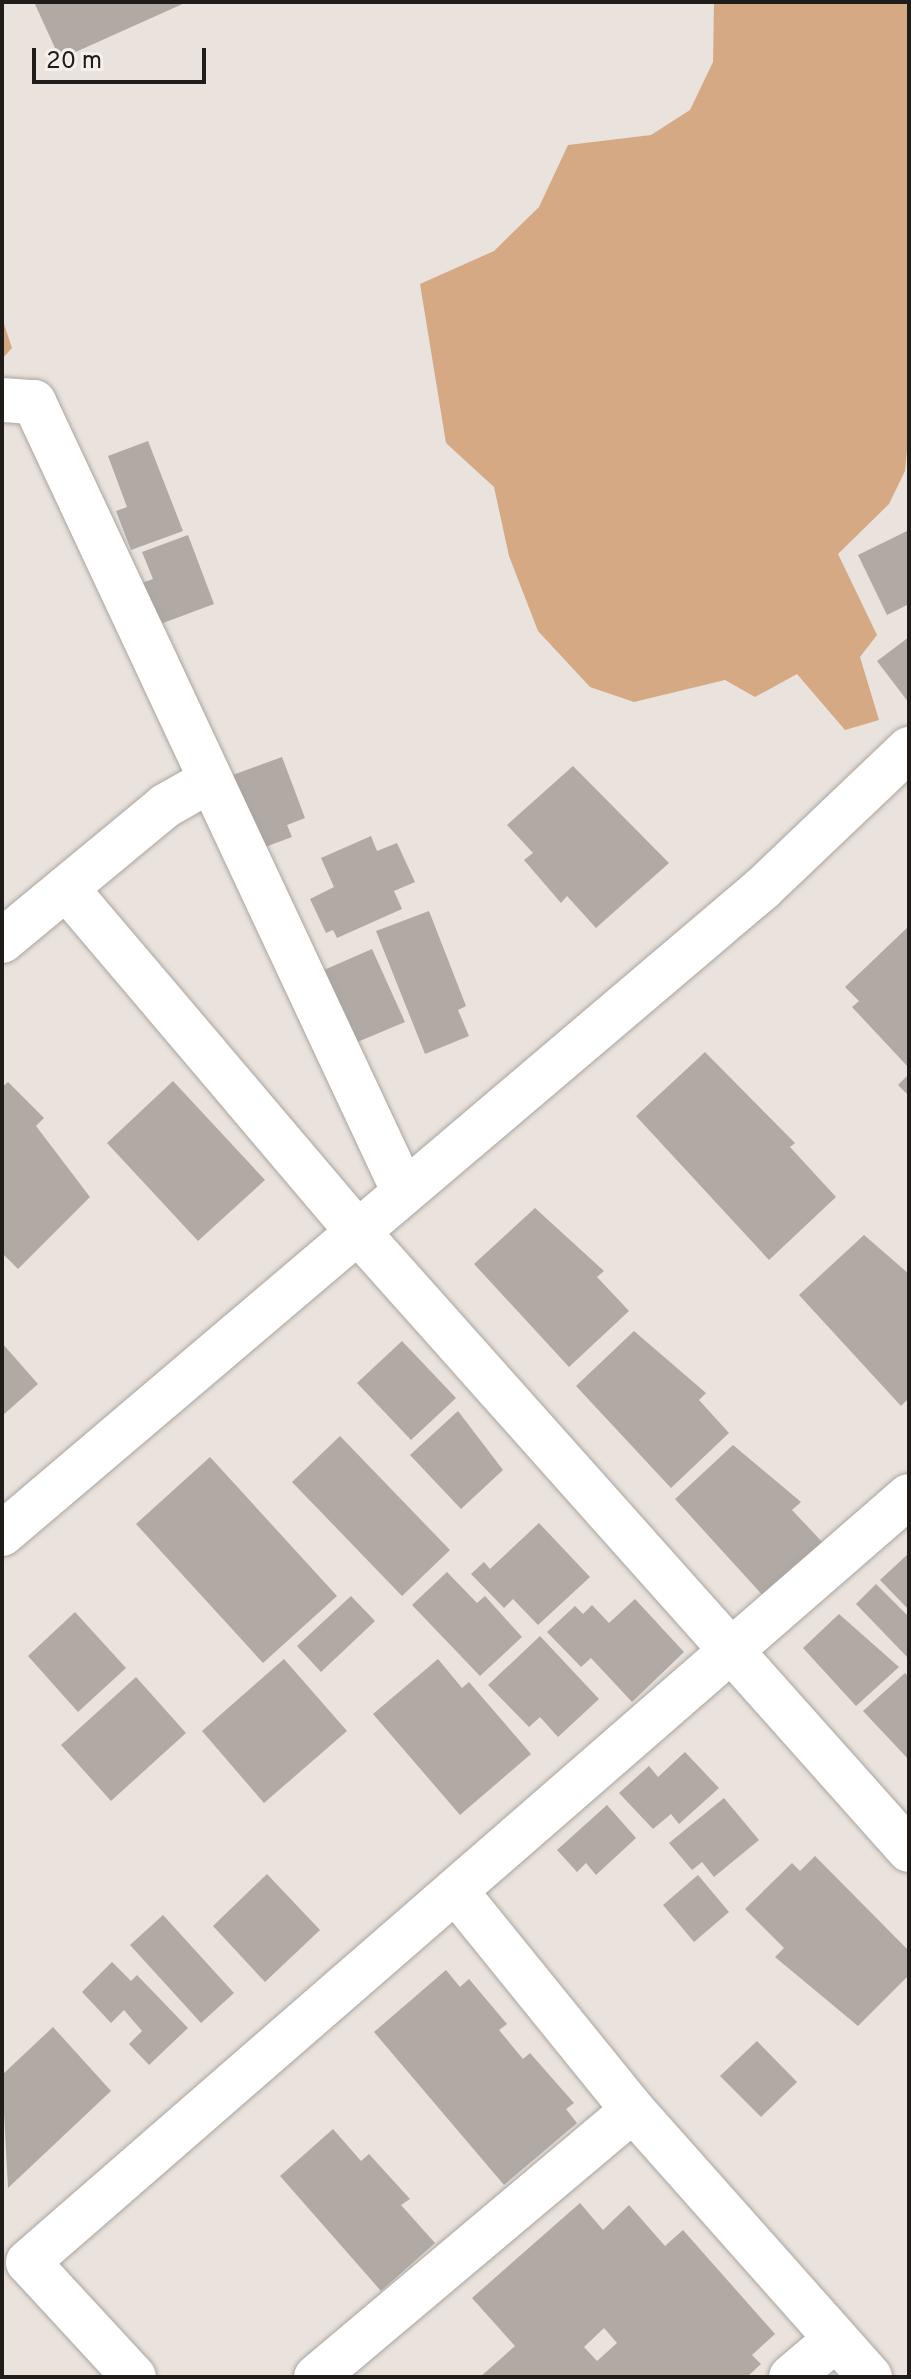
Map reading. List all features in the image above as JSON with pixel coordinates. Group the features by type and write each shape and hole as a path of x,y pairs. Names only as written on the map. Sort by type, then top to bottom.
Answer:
{"street":[{"path":"2,400 34,402 402,1188"},
{"path":"2,1534 358,1232 402,1188 763,888 909,749"},
{"path":"2,941 165,806 209,781"},
{"path":"66,888 358,1232 909,1850"},
{"path":"134,2377 28,2262 458,1894 731,1648 909,1496"},
{"path":"458,1894 633,2110 870,2377"},
{"path":"316,2377 633,2110"},
{"path":"791,2377 836,2339"}],"shaded area":[{"path":"714,2 909,2 909,430 905,471 889,504 838,554 877,635 860,657 879,720 845,730 797,674 755,697 725,680 634,702 590,687 538,631 509,556 494,487 446,443 420,284 494,251 539,207 568,145 651,135 690,110 713,62"},
{"path":"2,318 12,348 2,359"}],"building":[{"path":"34,2 187,2 60,59"},
{"path":"148,441 183,531 131,550 116,511 127,507 108,456"},
{"path":"909,530 909,604 887,615 858,555"},
{"path":"188,535 214,604 155,626 139,584 153,579 142,552"},
{"path":"909,637 909,703 877,661"},
{"path":"282,757 305,818 287,825 292,837 257,850 230,776"},
{"path":"573,766 669,863 596,928 567,896 561,903 524,860 533,853 507,825"},
{"path":"371,836 377,851 397,843 415,882 394,891 402,909 337,938 333,930 326,933 310,899 334,887 321,858"},
{"path":"429,911 466,1006 458,1010 469,1036 425,1054 376,931"},
{"path":"909,926 909,1068 852,1007 859,1001 845,987"},
{"path":"372,949 405,1022 355,1043 324,970"},
{"path":"705,1052 795,1143 790,1147 836,1197 769,1260 636,1116"},
{"path":"909,1074 909,1096 898,1085"},
{"path":"173,1081 265,1180 198,1241 107,1143"},
{"path":"8,1082 44,1118 36,1126 90,1197 18,1269 2,1253 2,1087"},
{"path":"535,1208 604,1271 597,1277 629,1311 569,1367 474,1264"},
{"path":"864,1235 909,1274 909,1398 901,1406 799,1295"},
{"path":"634,1331 706,1393 699,1400 729,1433 671,1488 576,1386"},
{"path":"402,1341 456,1398 411,1440 357,1383"},
{"path":"2,1343 38,1384 2,1416"},
{"path":"458,1411 503,1470 461,1509 410,1455"},
{"path":"340,1436 450,1550 402,1596 292,1482"},
{"path":"733,1445 801,1502 792,1510 825,1545 766,1599 675,1499"},
{"path":"210,1457 337,1596 263,1663 136,1524"},
{"path":"539,1523 590,1577 538,1625 513,1599 504,1608 471,1574 484,1562 490,1569"},
{"path":"909,1553 909,1610 880,1580"},
{"path":"447,1572 477,1603 485,1596 522,1637 480,1676 412,1605"},
{"path":"876,1584 909,1617 909,1659 856,1604"},
{"path":"351,1596 375,1621 321,1672 297,1646"},
{"path":"635,1599 684,1652 632,1702 591,1658 581,1667 547,1632 575,1606 583,1614 592,1605 609,1623"},
{"path":"75,1612 126,1668 78,1712 28,1656"},
{"path":"839,1614 899,1667 856,1706 803,1648"},
{"path":"540,1636 599,1699 558,1737 540,1717 529,1727 488,1685"},
{"path":"284,1659 347,1731 264,1803 202,1731"},
{"path":"438,1659 462,1688 469,1682 531,1754 460,1815 373,1714"},
{"path":"905,1673 909,1677 909,1760 863,1711"},
{"path":"136,1677 186,1733 111,1801 61,1745"},
{"path":"685,1752 719,1788 679,1824 671,1814 653,1829 619,1793 649,1766 658,1777"},
{"path":"724,1798 759,1840 714,1877 702,1862 692,1870 669,1843"},
{"path":"607,1805 636,1838 596,1875 586,1863 577,1872 557,1850"},
{"path":"815,1856 909,1951 909,1975 858,2026 775,1957 784,1948 745,1909 792,1863 800,1871"},
{"path":"267,1874 320,1930 265,1982 213,1926"},
{"path":"698,1875 729,1912 694,1942 663,1905"},
{"path":"163,1915 234,1993 201,2023 130,1945"},
{"path":"112,1962 131,1981 137,1975 188,2028 149,2065 129,2044 142,2031 124,2010 111,2023 82,1992"},
{"path":"446,1970 460,1987 469,1979 507,2024 499,2030 523,2059 530,2053 574,2103 566,2109 577,2123 504,2185 374,2032"},
{"path":"53,2027 111,2091 8,2188 2,2075"},
{"path":"757,2041 797,2082 761,2117 720,2076"},
{"path":"333,2129 361,2161 369,2154 410,2199 401,2205 435,2243 381,2291 280,2176"},
{"path":"580,2203 603,2230 629,2205 665,2246 683,2230 775,2334 752,2355 761,2364 747,2377 480,2377 515,2346 472,2298","holes":["604,2328 617,2343 597,2361 584,2347"]}]}
